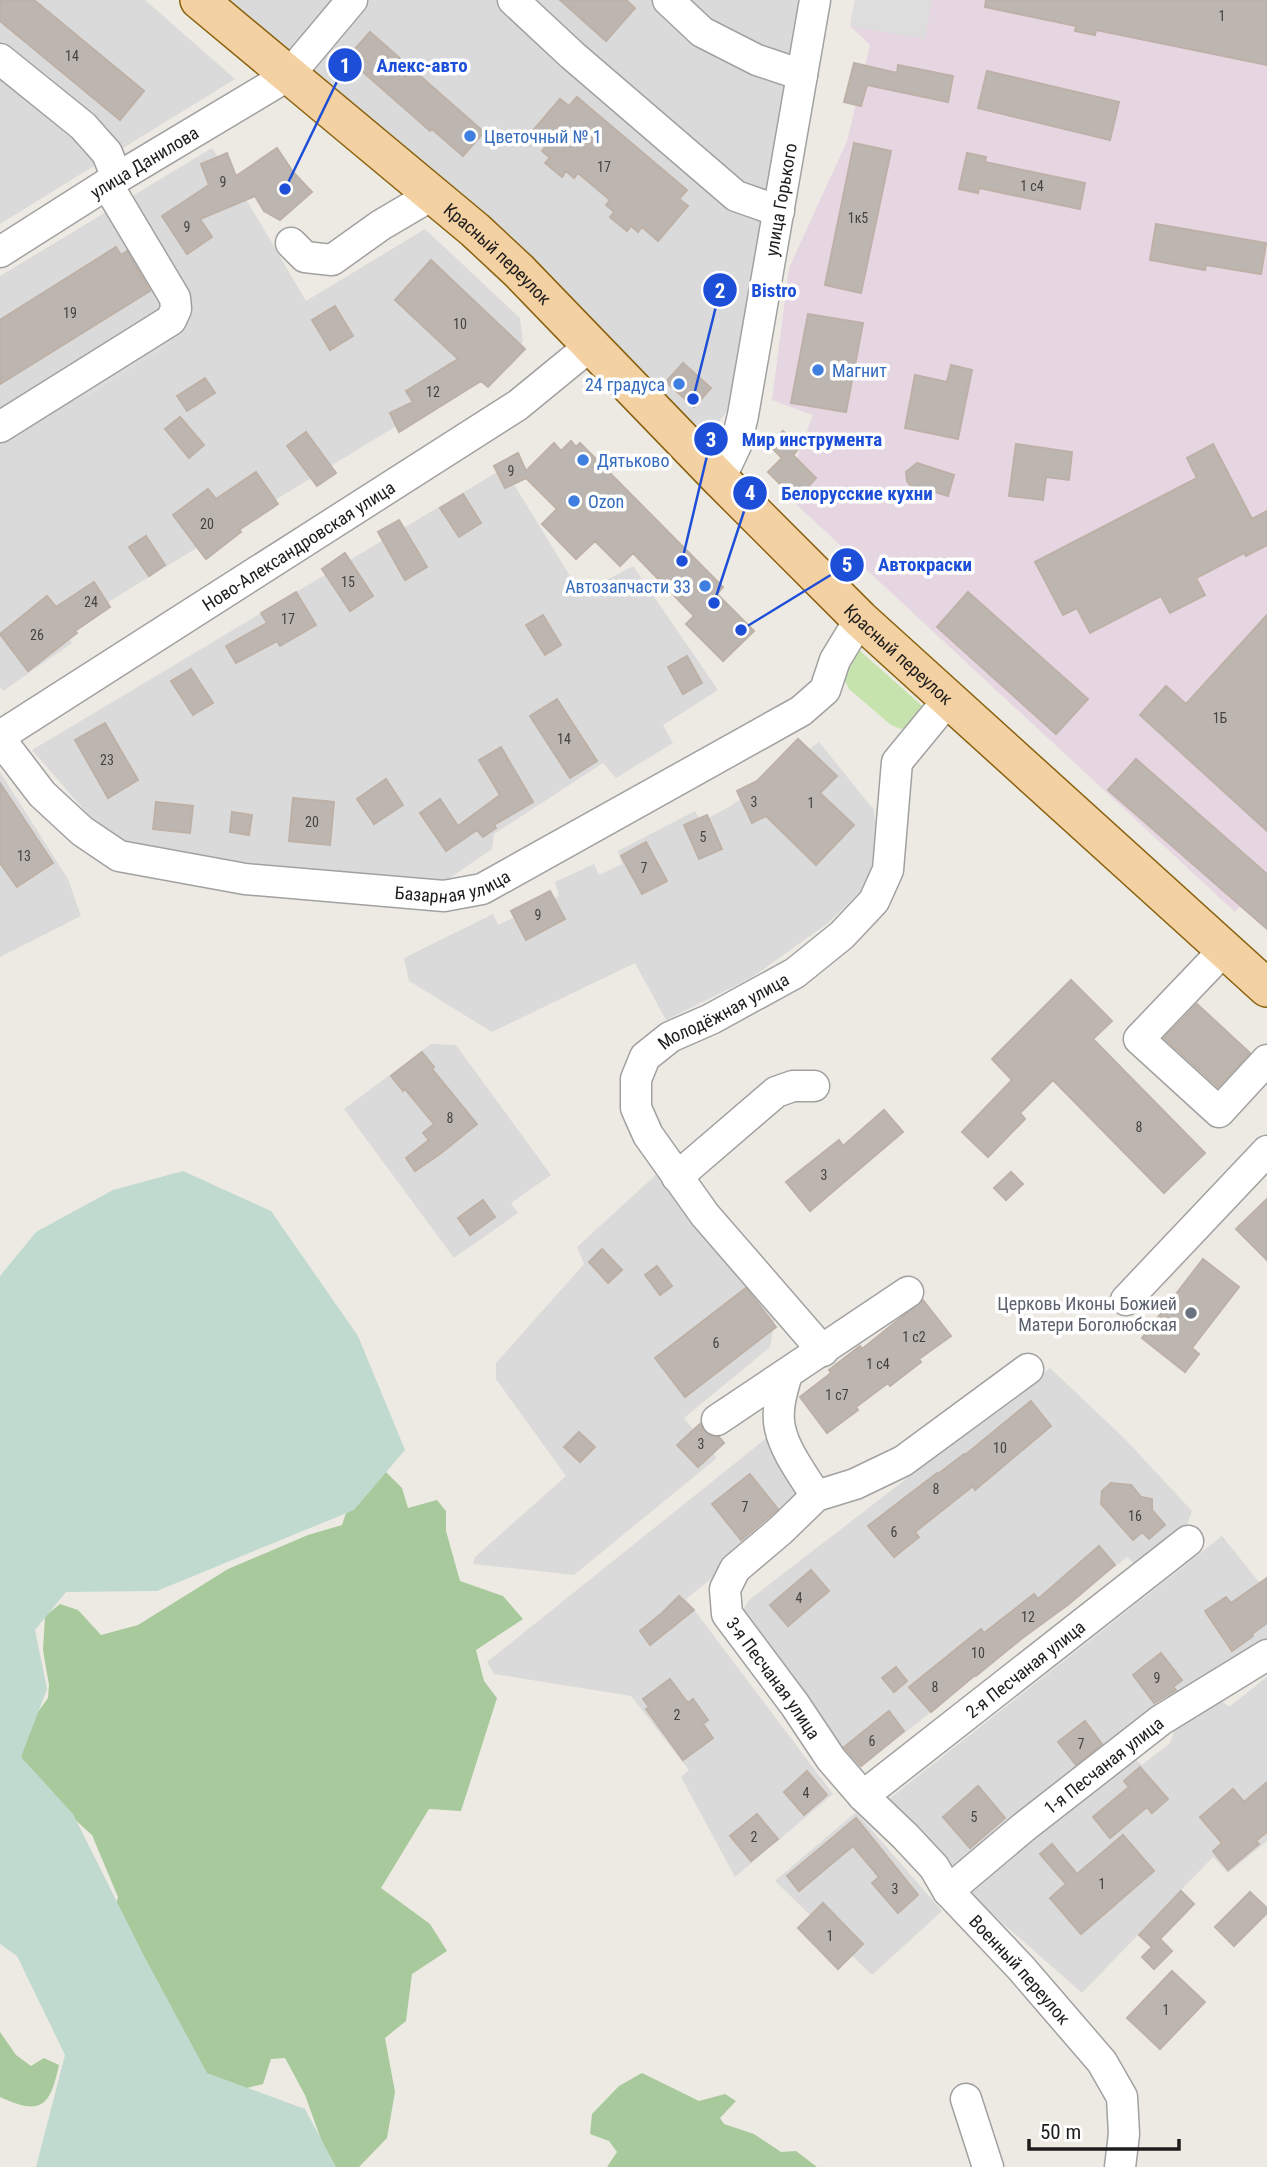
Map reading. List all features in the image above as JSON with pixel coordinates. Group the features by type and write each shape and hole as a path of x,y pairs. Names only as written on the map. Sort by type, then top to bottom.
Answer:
{"main road":[{"name":"Красный переулок","path":"199,0 519,271 860,619 1267,988"}],"street":[{"name":"улица Данилова","path":"0,252 289,75 352,0"},
{"path":"513,0 572,55 737,196 779,211"},
{"path":"668,0 702,32 757,60 802,75"},
{"name":"улица Горького","path":"720,479 736,445 743,415 816,0"},
{"path":"0,59 83,126 107,153 112,181 175,298 176,309 171,320 0,427"},
{"path":"291,243 305,257 332,260 381,225 432,195"},
{"name":"Ново-Александровская улица","path":"3,729 518,405 590,346"},
{"name":"Базарная улица","path":"3,729 42,794 82,831 119,856 245,879 444,896 482,889 801,711 825,690 835,660 860,619"},
{"name":"Молодёжная улица","path":"822,1351 734,1251 648,1135 636,1108 636,1079 645,1056 670,1037 711,1019 794,973 842,935 874,901 888,870 897,762 948,701"},
{"path":"1224,950 1139,1039 1219,1112 1267,1060"},
{"path":"677,1177 776,1092 793,1086 814,1086"},
{"path":"1126,1300 1267,1151"},
{"path":"717,1420 908,1292"},
{"name":"3-я Песчаная улица","path":"863,1796 831,1759 795,1705 727,1614 725,1589 735,1569 816,1496 855,1485 904,1461 1028,1369"},
{"path":"787,1374 780,1402 780,1429 792,1456 816,1496"},
{"name":"2-я Песчаная улица","path":"863,1796 1188,1541"},
{"name":"1-я Песчаная улица","path":"948,1891 1024,1827 1160,1720 1267,1655"},
{"name":"Военный переулок","path":"863,1796 934,1867 948,1891 1021,1968 1102,2062 1122,2097 1125,2134 1120,2167"},
{"path":"967,2099 988,2167"}],"shaded area":[{"path":"0,0 145,0 235,79 0,224"},
{"path":"224,0 807,0 732,406 719,421 705,427 692,426"},
{"path":"855,0 1267,0 1267,877 1235,912 784,493 813,415 772,400 789,268 847,141 870,45 850,26"},
{"path":"855,0 932,0 925,39 850,26"},
{"path":"212,148 246,199 306,301 425,229 520,318 523,342 506,359 64,629 72,643 3,691 0,687 0,276"},
{"path":"163,332 170,344 85,398 77,385"},
{"path":"504,468 581,594 633,566 718,690 663,725 673,743 616,778 603,763 494,834 492,849 444,882 283,868 111,841 32,750"},
{"path":"819,742 874,810 878,857 872,880 828,923 751,978 666,1020 635,963 492,1032 409,981 404,958 493,914 498,925 559,896 555,882 594,864 599,875 622,864 618,851 695,811 701,822 729,807"},
{"path":"0,772 68,879 81,916 0,957"},
{"path":"431,1044 456,1045 551,1175 511,1203 518,1213 454,1258 344,1109"},
{"path":"659,1172 776,1311 770,1347 684,1418 717,1458 574,1575 473,1564 475,1557 566,1476 496,1379 496,1363 584,1264 577,1247"},
{"path":"1050,1368 1125,1439 1192,1511 1184,1533 1139,1568 1127,1557 855,1772 742,1623 743,1610 749,1600"},
{"path":"769,1436 800,1487 792,1514 686,1599 833,1794 735,1877 681,1777 689,1770 631,1696 494,1674 487,1662"},
{"path":"1222,1536 1267,1592 1267,1641 957,1886 889,1799"},
{"path":"1267,1677 1267,1841 1228,1873 1213,1857 1082,1993 966,1891 1135,1759 1142,1765 1170,1743 1176,1726 1208,1703 1223,1702 1229,1707"},
{"path":"856,1812 942,1911 872,1975 775,1881"}],"green space":[{"path":"858,649 928,711 922,723 901,729 891,725 849,689 841,673"},
{"path":"183,1171 271,1211 358,1336 405,1450 354,1510 157,1591 66,1592 35,1630 47,1689 21,1757 73,1814 143,1954 207,2073 305,2109 336,2167 36,2167 65,2055 17,1956 0,1944 0,1276 36,1232 113,1190"},
{"path":"381,1467 402,1488 408,1508 437,1500 446,1511 446,1531 460,1581 503,1596 523,1619 476,1650 484,1681 497,1698 461,1811 429,1809 381,1888 430,1924 447,1951 412,1974 406,2021 385,2038 395,2092 387,2138 359,2167 331,2167 305,2095 285,2058 271,2059 263,2084 194,2101 110,1925 118,1897 92,1835 29,1778 21,1758 27,1727 48,1698 49,1685 43,1650 45,1616 60,1604 78,1610 101,1635 138,1625 228,1569 308,1535 342,1525 348,1507"},
{"path":"0,2032 16,2055 31,2066 44,2058 59,2065 52,2090 42,2104 25,2106 0,2097"},
{"path":"642,2073 699,2101 725,2094 736,2101 720,2118 724,2124 754,2134 781,2152 796,2151 817,2167 607,2167 617,2152 609,2141 590,2134 592,2114 619,2086"}],"building":[{"path":"0,0 34,0 144,91 120,120 0,21"},
{"path":"560,0 626,0 635,8 606,41"},
{"path":"986,0 1267,0 1267,65 1096,30 1095,35 1075,31 1076,26 985,7"},
{"path":"370,32 484,132 463,156 432,129 430,131 347,58"},
{"path":"854,63 897,73 898,65 953,76 948,102 867,85 861,106 844,102"},
{"path":"987,71 1119,102 1110,140 978,108"},
{"path":"577,97 687,190 679,199 688,206 658,241 642,227 638,232 631,226 627,231 610,217 614,212 606,205 610,200 578,173 574,178 566,171 562,177 545,163 550,158 542,151 546,146 531,133 560,99 569,106"},
{"path":"854,143 891,151 861,293 825,285"},
{"path":"277,148 293,172 312,192 280,220 264,211 255,196 200,219 212,237 187,254 162,216 209,185 201,164 227,153 236,176"},
{"path":"967,153 986,157 985,162 1085,183 1080,209 979,188 978,193 959,189"},
{"path":"1156,224 1266,243 1261,274 1206,265 1205,270 1150,260"},
{"path":"116,247 121,255 127,251 150,291 0,384 0,320"},
{"path":"431,260 525,349 488,387 481,381 399,432 390,413 413,402 406,391 458,359 395,300"},
{"path":"335,306 353,336 330,350 312,320"},
{"path":"808,314 863,323 846,412 791,403"},
{"path":"683,363 711,388 694,407 666,382"},
{"path":"951,365 972,370 958,439 905,428 915,375 947,382"},
{"path":"205,378 215,393 187,411 177,396"},
{"path":"180,417 204,445 189,458 165,429"},
{"path":"783,431 800,447 793,455 816,478 796,500 768,472 782,458 769,445"},
{"path":"306,432 336,473 317,486 287,446"},
{"path":"571,441 576,447 580,443 723,587 717,594 754,631 723,661 686,624 694,616 633,553 620,566 595,541 576,559 542,524 557,509 526,478 505,488 494,466 518,453 526,471 554,443 561,451"},
{"path":"1016,444 1072,452 1069,480 1046,477 1043,500 1009,496"},
{"path":"1213,444 1252,519 1267,511 1267,545 1246,556 1244,553 1196,578 1205,595 1170,613 1161,596 1090,633 1077,608 1063,615 1035,562 1197,478 1187,458"},
{"path":"917,463 954,475 948,496 910,485 906,472"},
{"path":"256,472 278,504 239,530 241,532 206,559 173,515 208,489 216,499"},
{"path":"463,494 481,523 459,537 440,508"},
{"path":"399,520 427,567 405,580 378,532"},
{"path":"146,536 165,565 149,576 129,547"},
{"path":"345,553 373,596 350,611 322,569"},
{"path":"94,582 110,607 75,631 77,633 28,671 0,634 47,596 56,607"},
{"path":"296,592 316,625 280,646 277,641 236,663 226,646 267,623 261,613"},
{"path":"968,592 1088,699 1056,734 937,627"},
{"path":"543,615 561,645 545,655 526,625"},
{"path":"1267,615 1267,831 1140,715 1166,686 1186,704"},
{"path":"687,656 702,683 683,694 668,667"},
{"path":"191,669 213,703 193,715 171,681"},
{"path":"557,699 597,761 570,778 530,716"},
{"path":"105,723 138,780 108,798 75,740"},
{"path":"798,739 837,776 820,793 854,825 816,865 766,816 752,823 737,791 757,781"},
{"path":"501,747 533,802 494,825 496,828 483,837 477,830 446,851 420,813 440,799 458,826 500,795 479,760"},
{"path":"1136,759 1267,874 1267,929 1108,790"},
{"path":"386,779 403,805 374,824 357,799"},
{"path":"0,783 53,863 17,887 0,863"},
{"path":"293,798 334,802 330,845 289,841"},
{"path":"156,802 193,806 190,833 153,829"},
{"path":"232,812 252,815 249,835 230,832"},
{"path":"707,815 722,849 699,859 684,825"},
{"path":"646,842 667,881 642,894 621,856"},
{"path":"550,891 565,919 526,940 511,911"},
{"path":"1071,980 1112,1021 1093,1039 1205,1153 1164,1193 1053,1080 1020,1113 1025,1119 988,1157 962,1132 1012,1080 992,1059"},
{"path":"1197,1004 1250,1053 1218,1087 1164,1038"},
{"path":"422,1052 434,1067 432,1069 477,1124 415,1171 406,1158 429,1140 423,1133 434,1124 391,1076"},
{"path":"884,1110 903,1132 810,1211 786,1182 839,1140 843,1146"},
{"path":"1011,1172 1023,1184 1006,1200 994,1188"},
{"path":"1267,1199 1267,1260 1236,1229"},
{"path":"483,1200 495,1217 470,1235 458,1218"},
{"path":"602,1249 622,1270 608,1283 589,1262"},
{"name":"Церковь Иконы Божией Матери Боголюбская","path":"1203,1259 1239,1287 1192,1348 1199,1354 1185,1372 1142,1338"},
{"path":"657,1266 672,1286 660,1295 645,1275"},
{"path":"746,1288 776,1327 685,1397 655,1358"},
{"path":"923,1300 951,1336 919,1359 921,1362 890,1386 888,1383 856,1407 858,1410 827,1433 800,1397 831,1373 829,1370 860,1346 862,1349"},
{"path":"1031,1401 1051,1426 975,1490 973,1486 915,1532 919,1537 894,1557 868,1526 965,1455"},
{"path":"700,1424 709,1435 719,1437 724,1443 698,1467 677,1445"},
{"path":"579,1432 595,1447 580,1462 564,1447"},
{"path":"750,1474 778,1509 741,1540 712,1504"},
{"path":"1111,1483 1131,1485 1141,1497 1152,1499 1152,1510 1165,1525 1149,1539 1142,1532 1133,1540 1101,1504 1102,1491"},
{"path":"1099,1546 1115,1565 931,1712 909,1687 981,1629 984,1633 1034,1594 1038,1599"},
{"path":"811,1570 829,1591 788,1626 770,1605"},
{"path":"1267,1578 1267,1623 1232,1651 1205,1611 1226,1597 1231,1603"},
{"path":"679,1596 694,1610 650,1645 640,1631"},
{"path":"1161,1653 1182,1680 1173,1687 1176,1690 1154,1703 1133,1675"},
{"path":"896,1667 907,1681 894,1692 882,1678"},
{"path":"670,1679 688,1703 693,1699 708,1720 703,1724 713,1738 683,1760 646,1709 649,1707 643,1699"},
{"path":"889,1711 904,1731 861,1766 844,1747"},
{"path":"1085,1721 1102,1744 1076,1765 1058,1742"},
{"path":"1140,1767 1168,1799 1152,1813 1147,1807 1110,1838 1093,1817 1129,1787 1124,1781"},
{"path":"807,1771 827,1795 804,1815 784,1792"},
{"path":"1267,1782 1267,1832 1256,1841 1259,1844 1228,1870 1213,1851 1222,1843 1200,1817 1233,1789 1244,1802"},
{"path":"978,1786 1005,1818 970,1848 943,1817"},
{"path":"757,1814 778,1839 751,1861 730,1836"},
{"path":"856,1818 918,1895 898,1913 872,1883 879,1877 853,1846 799,1891 787,1876"},
{"path":"1123,1835 1154,1871 1081,1934 1050,1898 1066,1884 1040,1854 1052,1844 1077,1874"},
{"path":"1181,1891 1194,1904 1160,1939 1172,1951 1154,1969 1142,1957 1152,1947 1139,1935"},
{"path":"1250,1892 1267,1908 1267,1913 1234,1946 1215,1927"},
{"path":"823,1903 863,1944 838,1969 798,1928"},
{"path":"1172,1971 1205,2002 1160,2049 1127,2018"}],"place":[{"name":"Цветочный № 1","path":"470,136"},
{"name":"Алекс-авто","path":"285,189"},
{"name":"Магнит","path":"818,370"},
{"name":"24 градуса","path":"679,384"},
{"name":"Bistro","path":"693,399"},
{"name":"Дятьково","path":"583,460"},
{"name":"Ozon","path":"574,501"},
{"name":"Мир инструмента","path":"682,561"},
{"name":"Автозапчасти 33","path":"705,586"},
{"name":"Белорусские кухни","path":"714,603"},
{"name":"Автокраски","path":"741,630"},
{"name":"Церковь Иконы Божией Матери Боголюбская","path":"1191,1313"}]}
